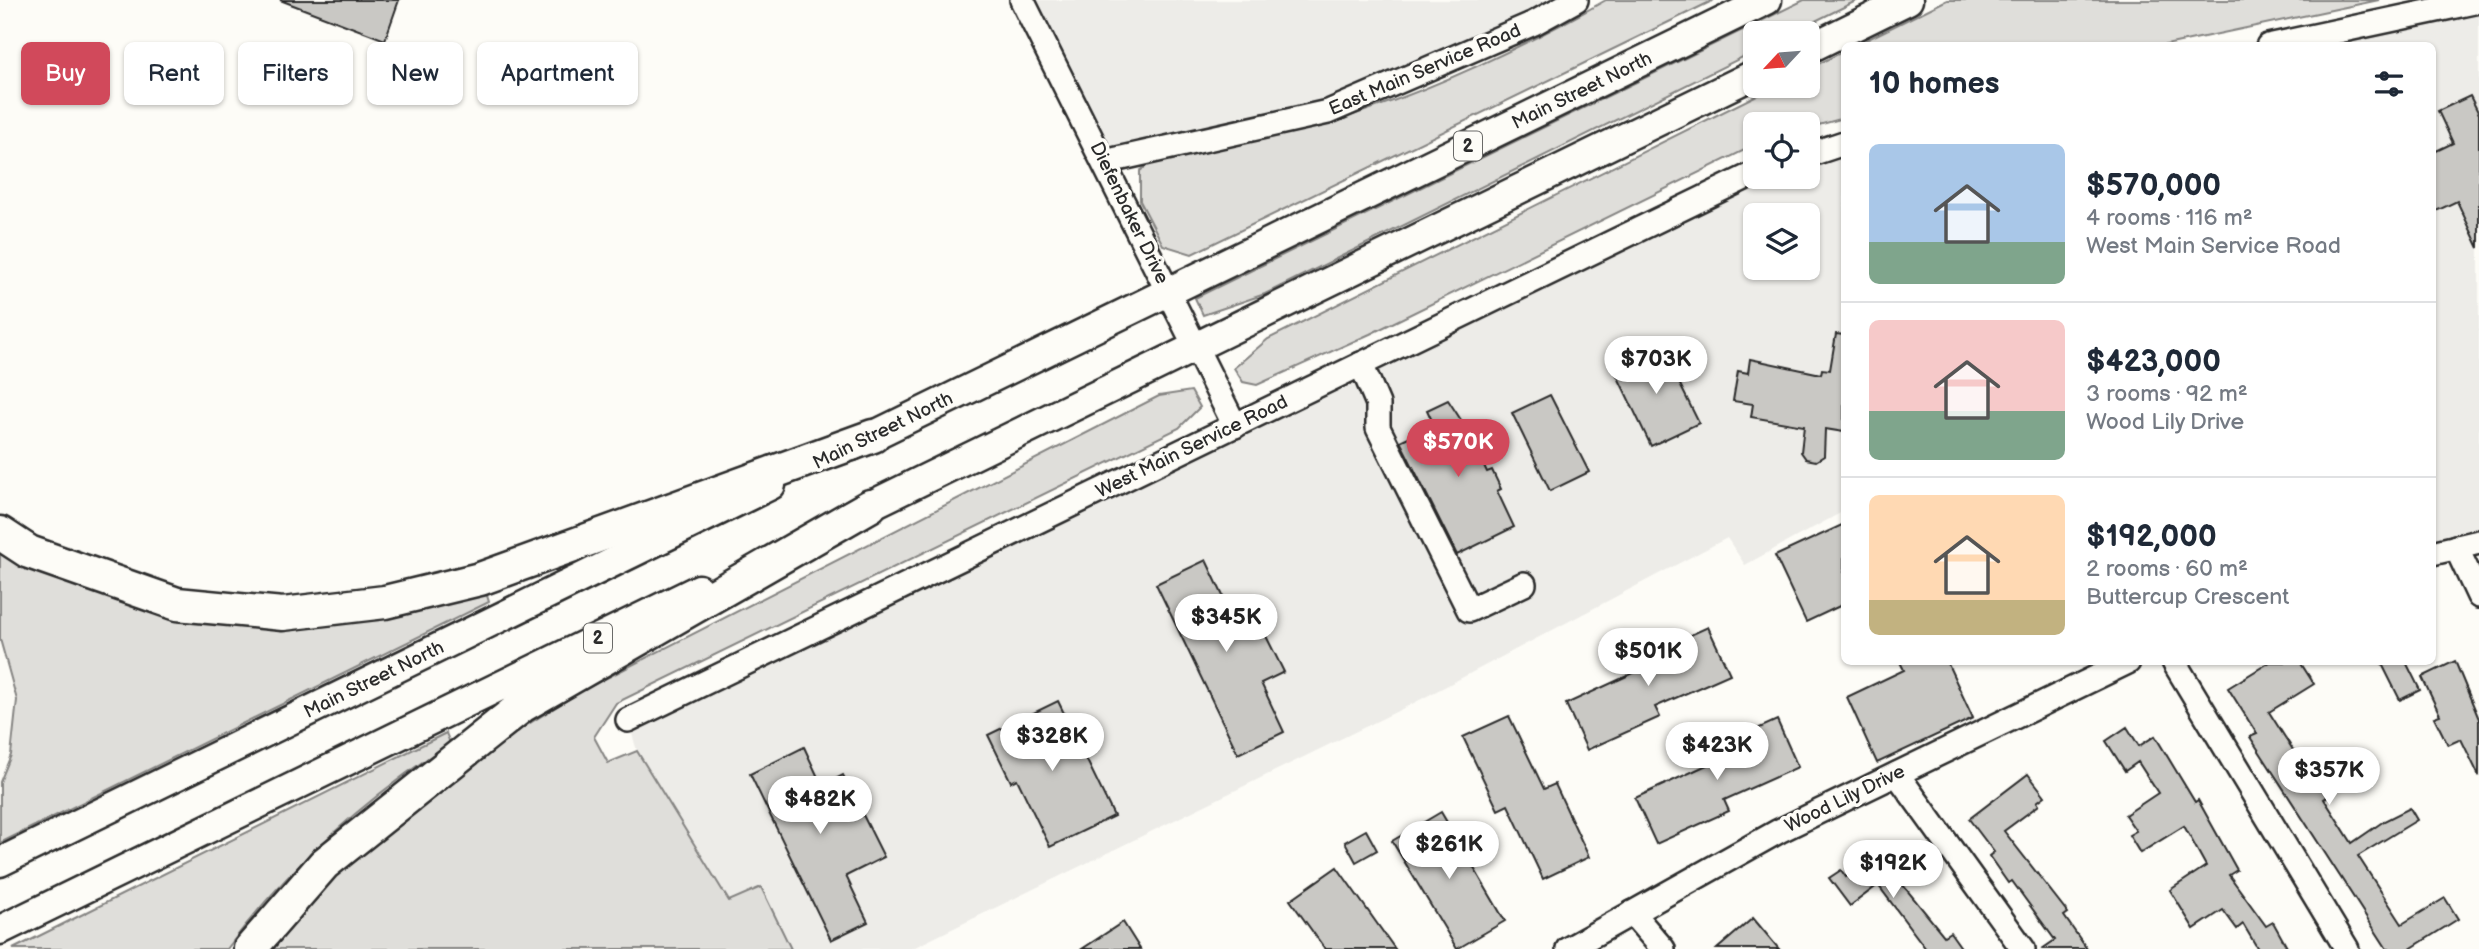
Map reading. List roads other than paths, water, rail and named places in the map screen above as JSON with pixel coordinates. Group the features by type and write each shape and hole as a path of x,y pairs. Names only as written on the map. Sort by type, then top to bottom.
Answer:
{"highway":[{"path":"0,533 29,552 177,604 283,614 385,602 480,579 873,436"},
{"path":"250,949 324,864 522,706 870,506"}],"main road":[{"name":"Main Street North","path":"0,862 1767,0"},
{"path":"1820,43 1908,0"},
{"name":"2","path":"0,930 1743,80"}],"street":[{"name":"Diefenbaker Drive","path":"1022,0 1235,426"},
{"name":"East Main Service Road","path":"1104,162 1328,112 1534,23 1576,0"},
{"path":"2287,42 2479,1"},
{"path":"1820,151 1841,144"},
{"name":"West Main Service Road","path":"628,720 1743,179"},
{"path":"1361,365 1378,404 1378,428 1469,610 1524,584"},
{"path":"2436,552 2479,542"},
{"path":"2456,547 2479,596"},
{"name":"Wood Lily Drive","path":"1568,949 1779,831 2122,665"},
{"path":"2176,665 2347,949"},
{"path":"1896,774 2024,949"},
{"path":"1632,913 1663,949"}]}
